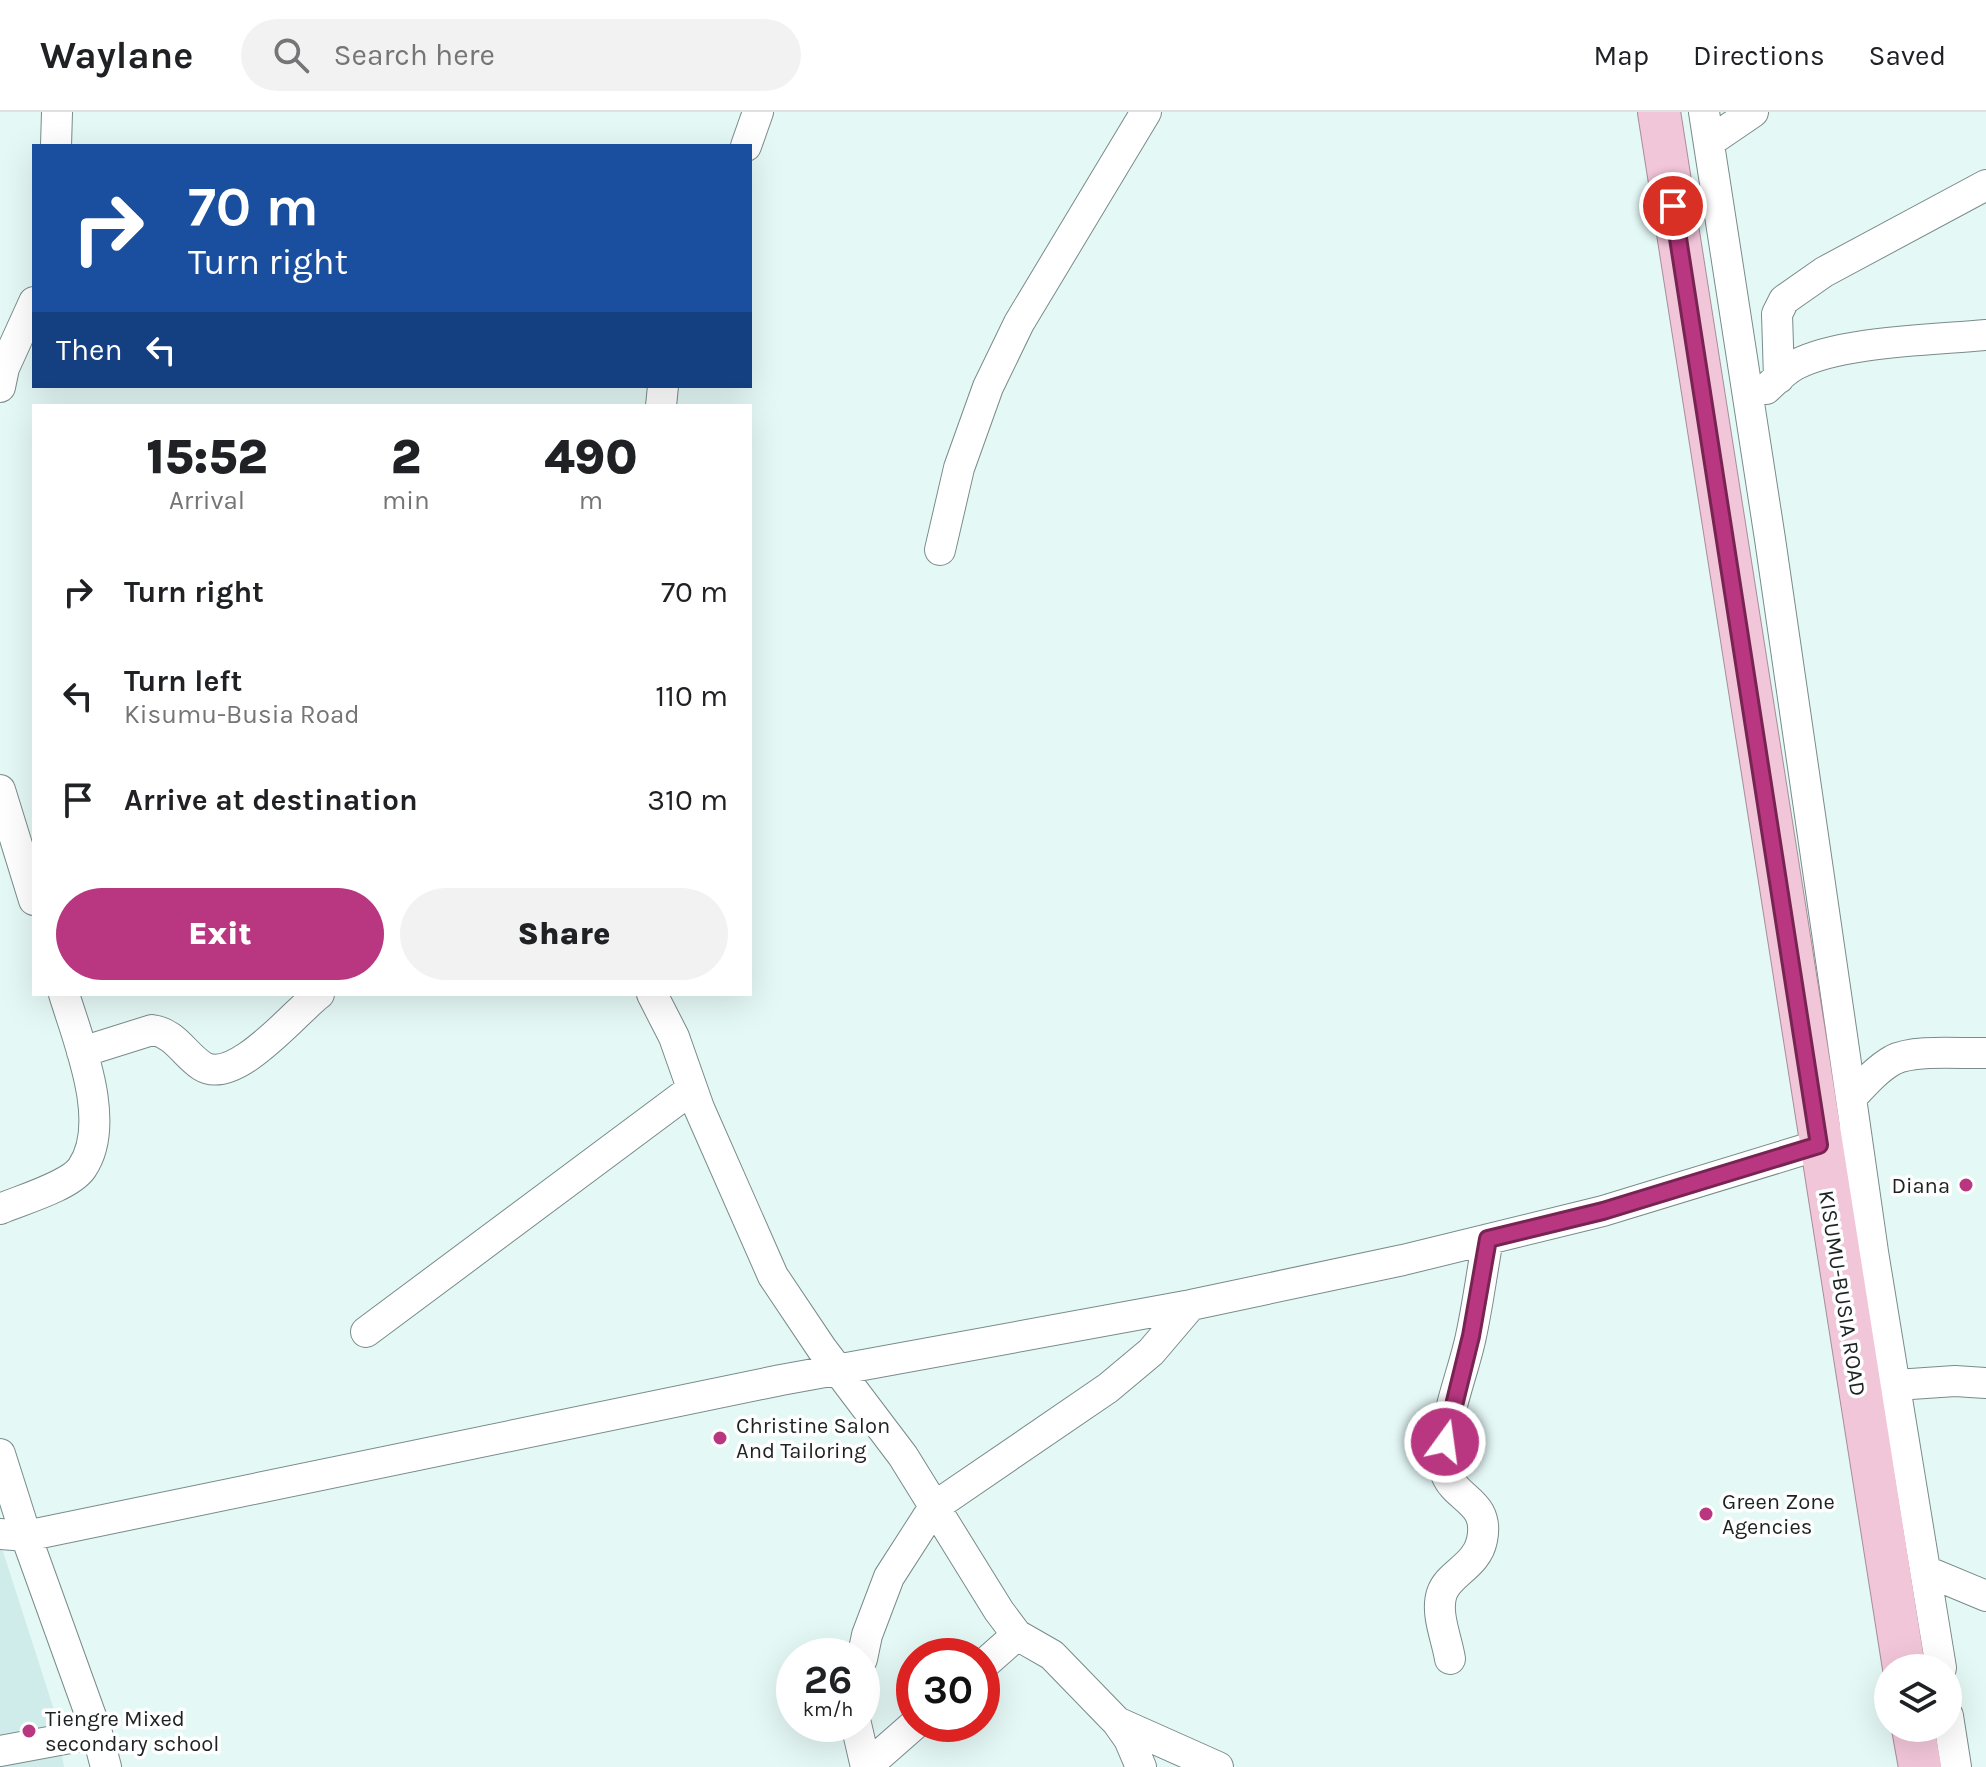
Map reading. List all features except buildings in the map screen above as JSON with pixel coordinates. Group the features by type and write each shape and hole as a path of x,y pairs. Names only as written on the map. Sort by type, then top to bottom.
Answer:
{"highway":[{"name":"KISUMU-BUSIA ROAD","path":"1659,112 1838,1143 1902,1654"}],"street":[{"path":"56,144 57,112"},
{"path":"747,144 758,112"},
{"path":"940,550 959,468 988,387 1019,323 1146,112"},
{"path":"1753,112 1707,127 1851,1098 1838,1143 1896,1385 1939,1654"},
{"path":"1779,378 1777,314 1784,300 1824,272 1986,185"},
{"path":"1,373 32,306"},
{"path":"1750,404 1793,366 1817,356 1848,349 1986,335"},
{"path":"0,790 32,894"},
{"path":"0,1209 68,1180 82,1169 90,1149 95,1123 82,1052 65,996"},
{"path":"82,1052 152,1030 172,1038 202,1065 216,1069 257,1052 316,996"},
{"path":"653,996 674,1037 692,1089 773,1276 903,1456 999,1611 1017,1635 1052,1655 1117,1722 1129,1739 1141,1767"},
{"path":"1851,1098 1880,1069 1896,1058 1986,1053"},
{"path":"366,1332 692,1089"},
{"path":"13,1535 838,1370 1191,1305 1403,1260 1603,1211 1838,1143"},
{"path":"1450,1659 1440,1605 1442,1591 1450,1580 1466,1568 1482,1540 1481,1517 1472,1501 1446,1473 1445,1442 1471,1336 1488,1239"},
{"path":"866,1638 889,1577 934,1507 1108,1388 1151,1352 1191,1305"},
{"path":"1896,1385 1955,1381 1986,1383"},
{"path":"0,1454 13,1535 97,1733 106,1767"},
{"path":"1926,1571 1986,1596"},
{"path":"1000,1650 1017,1635"},
{"path":"1117,1722 1218,1767"},
{"path":"0,1751 97,1733"},
{"path":"860,1742 866,1767 896,1741"}],"shaded area":[{"path":"0,1542 54,1710 64,1767 0,1767"}],"place":[{"name":"Diana","path":"1966,1185"},
{"name":"Christine Salon And Tailoring","path":"720,1438"},
{"name":"Green Zone Agencies","path":"1706,1514"},
{"name":"Tiengre Mixed secondary school","path":"29,1731"}],"route":[{"path":"1445,1442 1471,1336 1488,1239 1603,1211 1819,1145 1673,206"}]}
